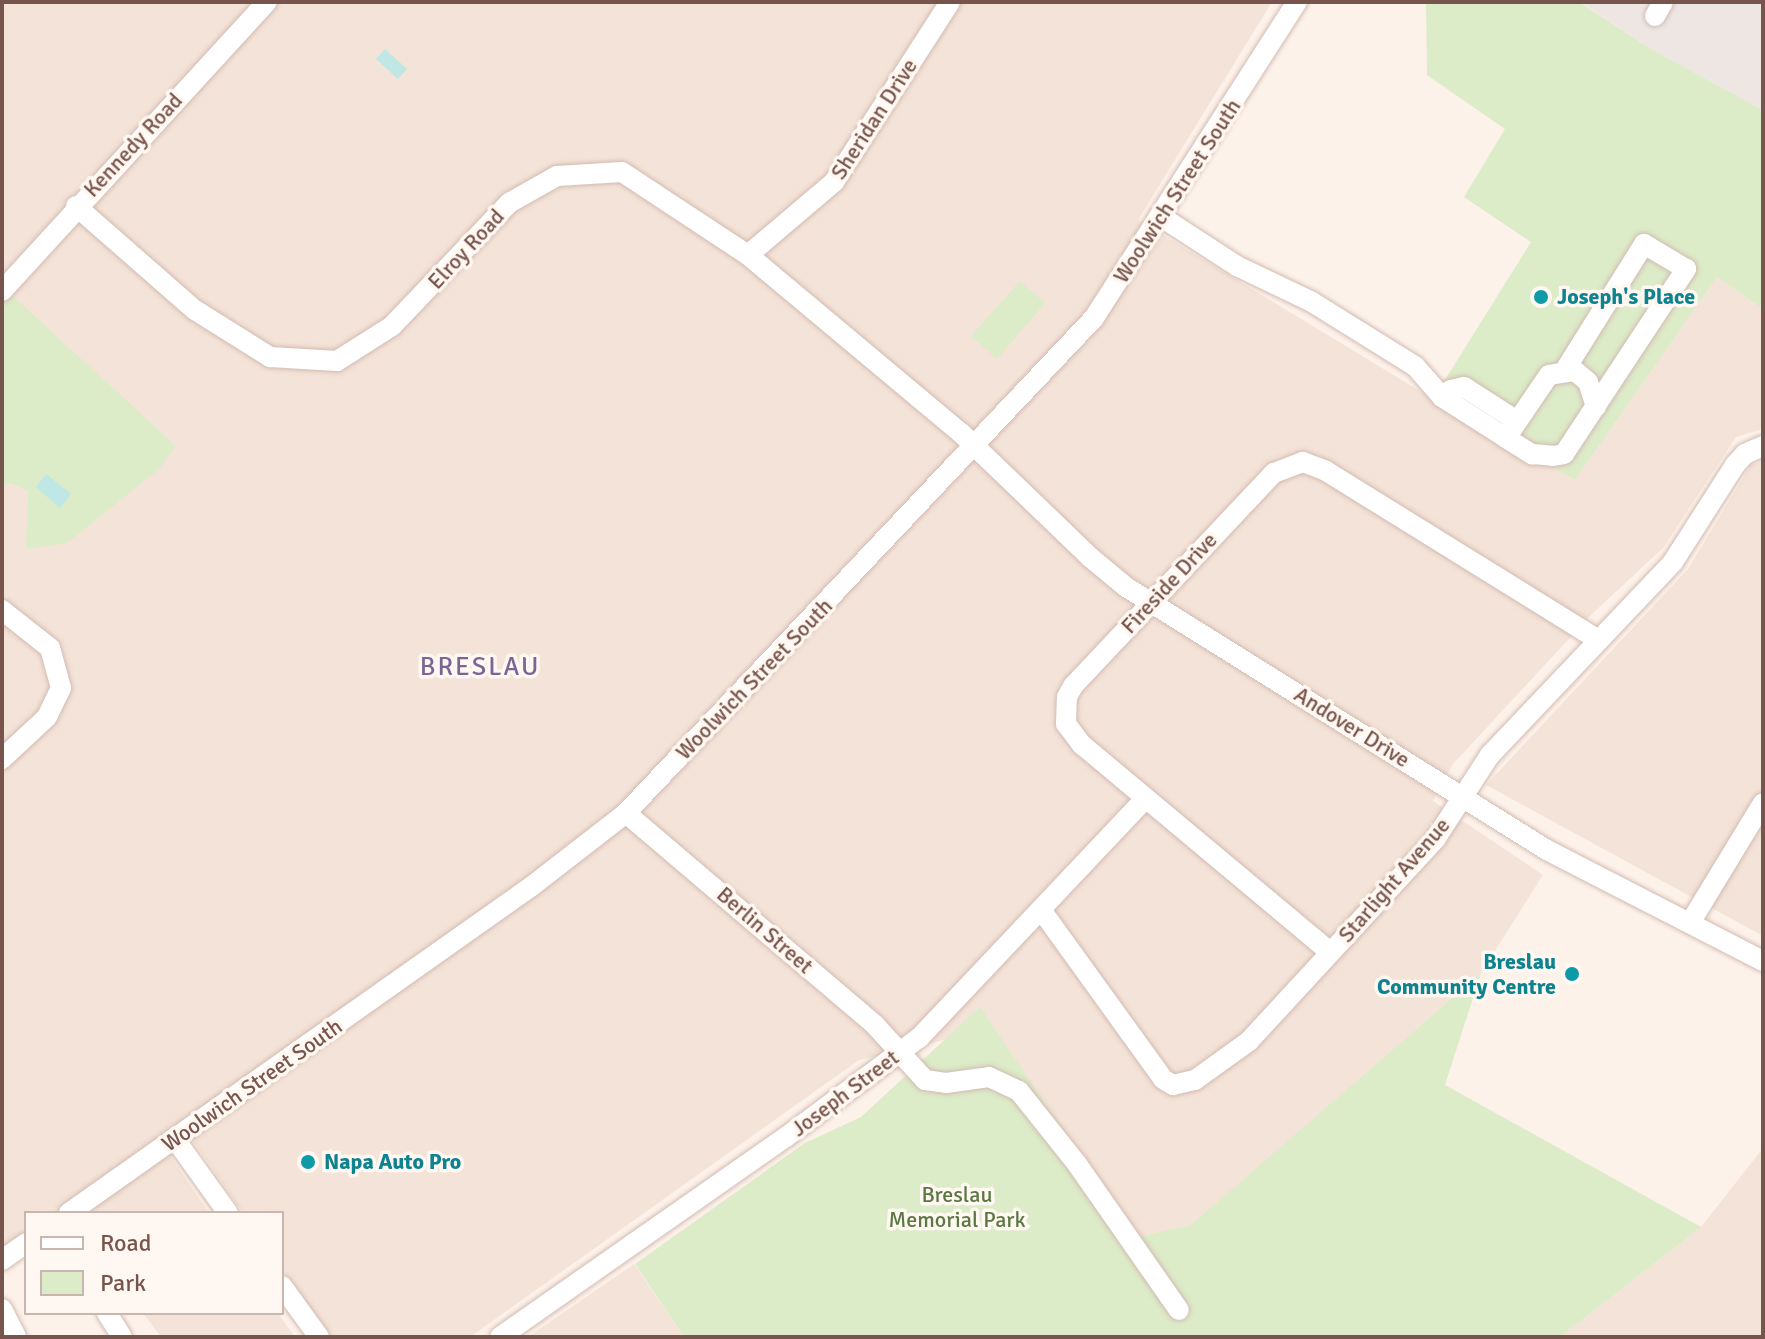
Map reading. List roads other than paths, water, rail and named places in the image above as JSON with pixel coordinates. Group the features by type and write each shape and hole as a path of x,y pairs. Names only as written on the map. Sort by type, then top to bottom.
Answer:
{"street":[{"name":"Kennedy Road","path":"2,291 76,206 267,2"},
{"name":"Sheridan Drive","path":"748,255 834,182 950,2"},
{"name":"Woolwich Street South","path":"72,1211 532,886 626,813 1094,318 1297,2"},
{"name":"Elroy Road","path":"76,206 195,310 270,357 337,361 392,326 509,203 557,176 622,172 748,255 974,445"},
{"path":"1160,216 1237,266 1312,302 1415,366 1442,397 1512,430 1532,454 1564,454 1686,269 1644,244 1565,370"},
{"path":"1512,430 1549,375 1565,370 1575,371 1588,382 1596,407"},
{"name":"Andover Drive","path":"974,445 1091,558 1151,602 1547,850 1763,961"},
{"name":"Starlight Avenue","path":"1042,911 1154,1069 1173,1085 1195,1080 1249,1041 1436,838 1490,755 1673,562 1735,465 1745,454 1763,446"},
{"name":"Fireside Drive","path":"1330,952 1082,745 1066,724 1065,711 1073,686 1274,473 1303,462 1326,471 1599,640"},
{"path":"2,610 50,648 61,688 47,717 2,759"},
{"name":"Joseph Street","path":"500,1337 786,1137 936,1023 1146,798"},
{"path":"1690,923 1763,803"},
{"name":"Berlin Street","path":"626,813 875,1025 925,1080 946,1083 989,1077 1019,1091 1077,1164 1179,1310"},
{"path":"175,1139 227,1211"},
{"path":"2,1260 24,1244"},
{"path":"284,1289 319,1337"},
{"path":"2,1309 16,1337"},
{"path":"108,1315 122,1337"}],"water":[{"path":"385,49 407,69 398,79 376,59"},
{"path":"46,474 71,494 60,508 36,487"}],"place":[{"name":"Joseph's Place","path":"1541,297"},
{"name":"Breslau Community Centre","path":"1572,974"},
{"name":"Napa Auto Pro","path":"308,1162"}],"district":[{"name":"BRESLAU","path":"480,668"}],"park label":[{"name":"Breslau Memorial Park","path":"957,1206"}]}
